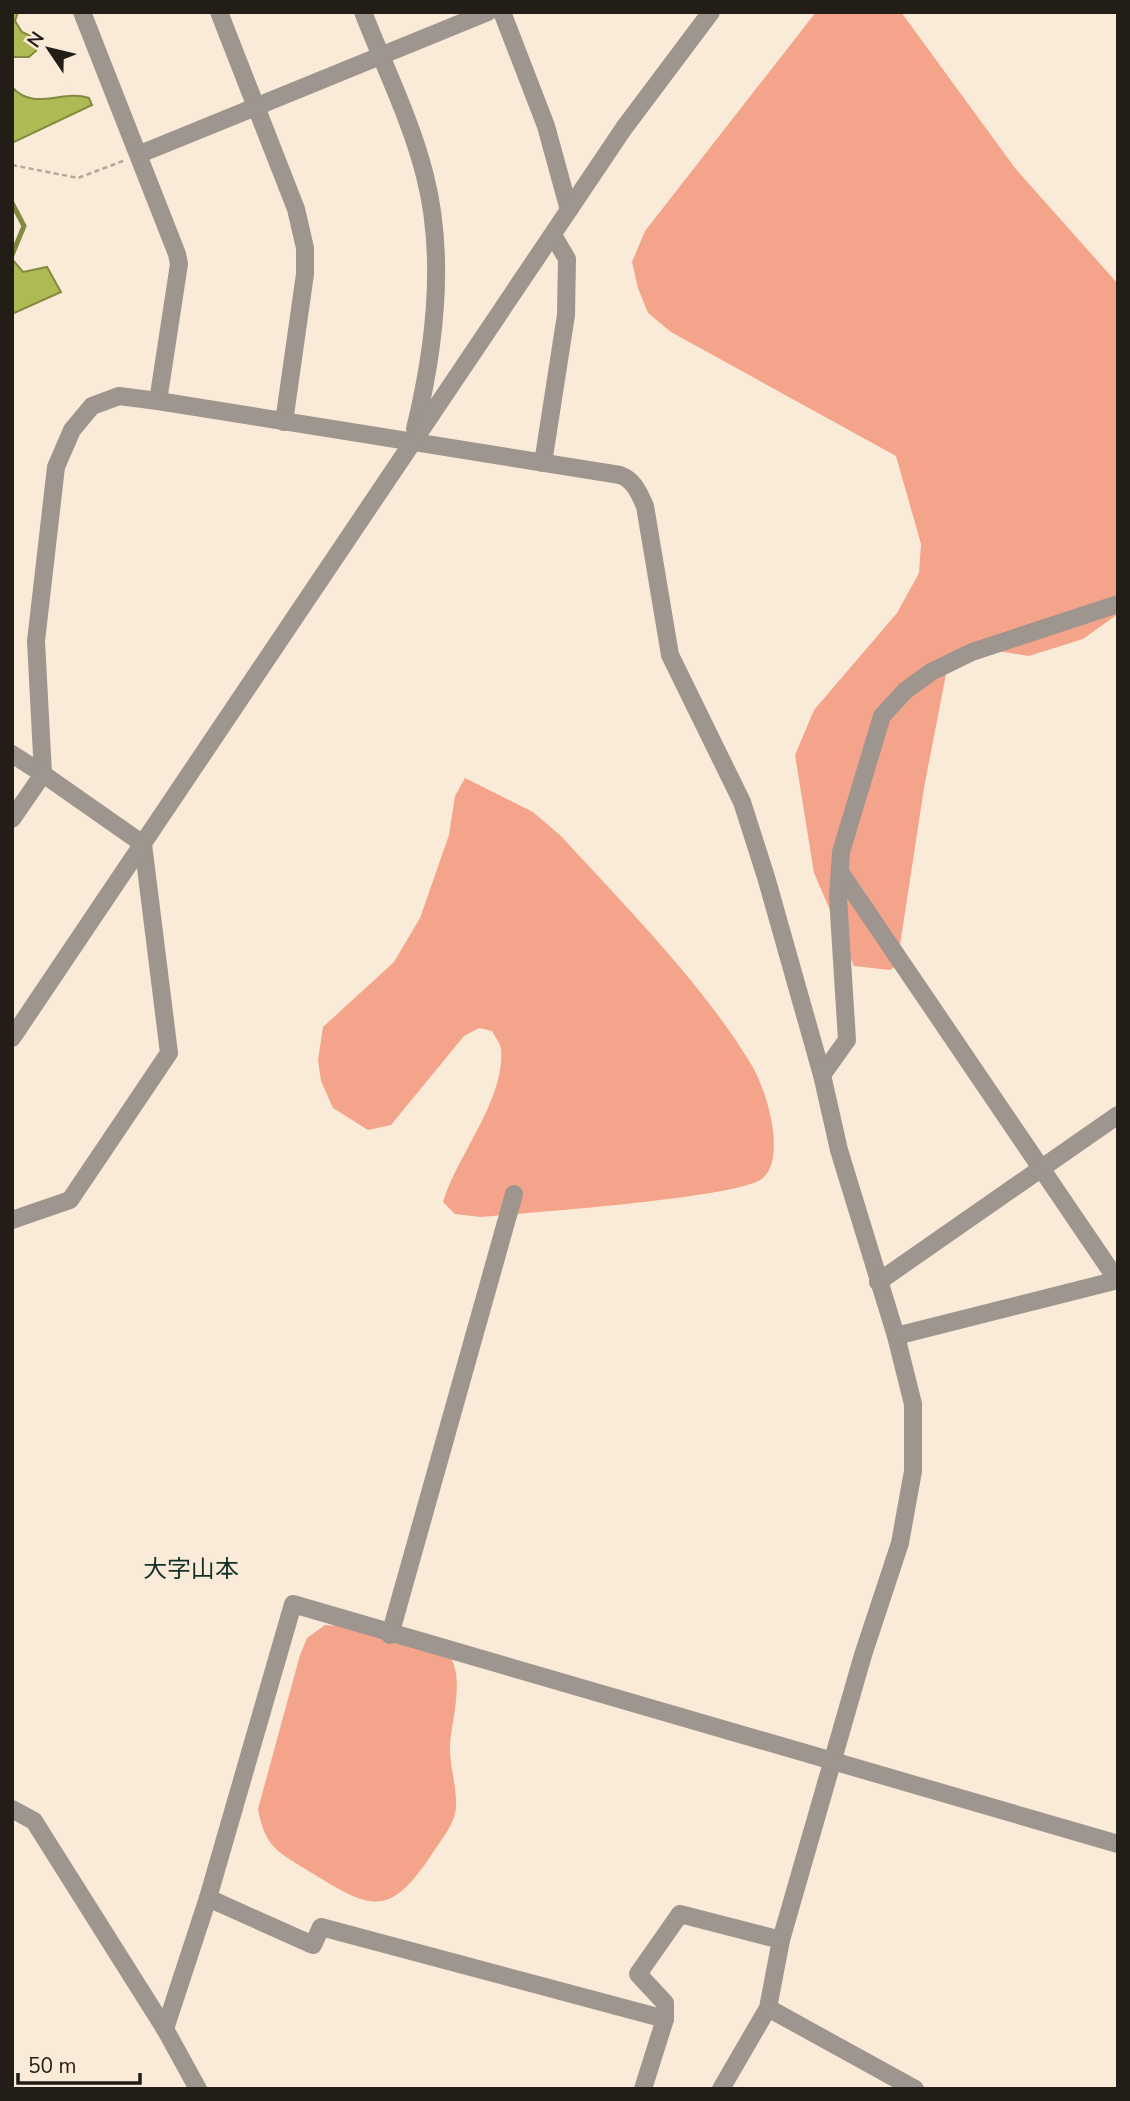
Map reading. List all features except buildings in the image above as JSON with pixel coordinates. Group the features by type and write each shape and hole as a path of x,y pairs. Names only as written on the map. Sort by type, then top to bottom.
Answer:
{"street":[{"path":"82,12 140,154 174,243 179,264 158,401"},
{"path":"219,12 296,209 304,248 305,274 285,422"},
{"path":"363,12 425,177 436,255 435,312 421,403 411,442"},
{"path":"140,154 488,12"},
{"path":"502,12 546,126 569,210"},
{"path":"12,1038 569,210 664,71 711,12"},
{"path":"543,463 566,315 567,259 553,235"},
{"path":"12,819 43,774 36,641 56,467 72,430 92,406 119,396 158,401 620,475 629,478 640,496 645,506 670,655 742,802 766,877 822,1075 839,1150 896,1336 913,1404 913,1471 900,1543 832,1761 781,1940 768,2008 721,2089"},
{"path":"822,1075 847,1040 838,897 841,852 882,716 905,691 931,672 972,652 1118,604"},
{"path":"12,754 143,844 169,1053 70,1200 12,1220"},
{"path":"840,872 1117,1280 896,1336"},
{"path":"878,1282 1118,1115"},
{"path":"390,1634 514,1194"},
{"path":"165,2029 208,1898 293,1604 1118,1844"},
{"path":"12,1809 34,1822 165,2029 198,2089"},
{"path":"208,1898 313,1945 321,1927 665,2019"},
{"path":"643,2089 665,2019 665,2003 638,1974 680,1914 781,1940"},
{"path":"768,2008 915,2089"}],"path":[{"path":"12,164 78,178 140,154"}],"shaded area":[{"path":"12,12 18,12 15,21 22,32 33,37 38,49 29,57 12,57"},
{"path":"816,12 901,12 1015,168 1118,284 1118,614 1083,639 1029,656 992,650 947,669 924,788 897,965 890,970 854,966 814,873 795,755 814,710 897,613 919,573 921,544 896,456 671,332 648,313 632,262 645,231"},
{"path":"12,87 30,98 79,96 89,98 92,105 12,143"},
{"path":"12,259 23,272 47,267 61,292 12,314"},
{"path":"465,778 533,812 561,836 662,946 710,1004 751,1064 768,1105 774,1139 773,1154 770,1168 763,1178 747,1185 716,1192 630,1204 481,1217 455,1214 443,1202 488,1108 500,1069 499,1043 492,1031 479,1028 464,1036 391,1125 368,1130 333,1108 321,1081 318,1060 323,1027 394,962 420,918 449,835 455,796"},
{"path":"325,1625 410,1633 439,1645 454,1664 457,1686 450,1744 456,1799 453,1820 404,1889 392,1898 379,1901 351,1895 283,1855 265,1833 258,1809 300,1655 307,1638"}],"waterway":[{"path":"12,203 24,226 12,255"}],"district":[{"name":"大字山本","path":"191,1569"}]}
